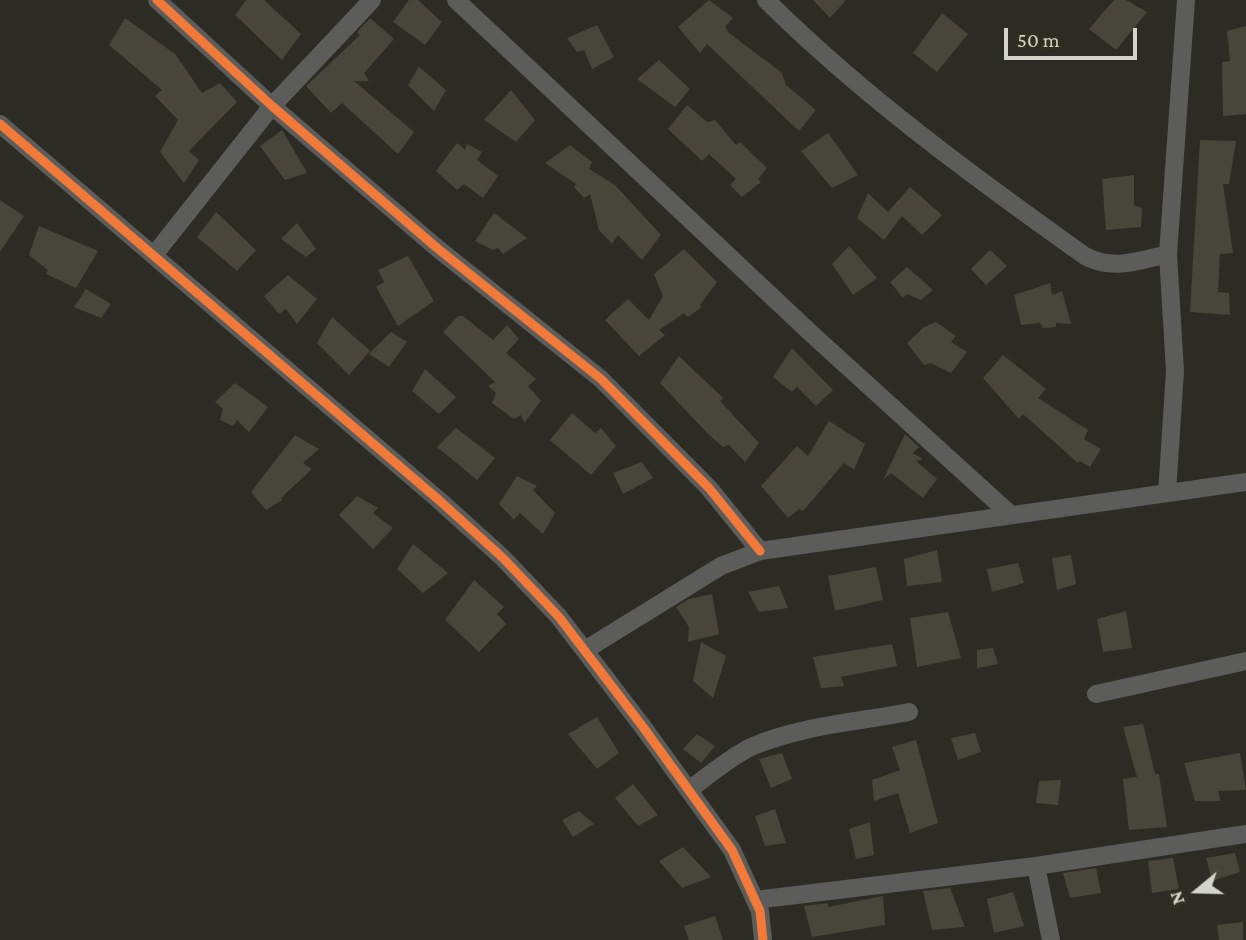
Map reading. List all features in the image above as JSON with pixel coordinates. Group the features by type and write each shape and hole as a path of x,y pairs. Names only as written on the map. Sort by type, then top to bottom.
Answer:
{"street":[{"path":"157,0 272,106 437,248 601,379 709,488 761,551"},
{"path":"154,255 272,106 372,0"},
{"path":"456,0 816,337 1011,514"},
{"path":"766,0 813,46 971,174 1085,256 1102,265 1115,266 1168,254"},
{"path":"1167,493 1175,371 1168,254 1186,0"},
{"path":"0,124 485,542 559,617 732,850 755,900 764,940"},
{"path":"585,650 722,566 761,551 1246,482"},
{"path":"1096,694 1246,661"},
{"path":"690,790 727,761 752,747 787,735 909,712"},
{"path":"755,900 1036,866 1246,834"},
{"path":"1036,866 1051,940"}],"building":[{"path":"246,0 264,0 301,34 282,60 235,15"},
{"path":"409,0 418,0 442,22 425,45 393,22"},
{"path":"709,0 733,18 725,27 729,33 782,73 786,85 816,110 799,131 707,44 700,53 678,27"},
{"path":"813,0 846,0 830,18"},
{"path":"1114,0 1126,0 1147,12 1116,50 1089,29"},
{"path":"942,13 968,34 937,72 913,53"},
{"path":"125,18 175,54 202,93 220,83 237,102 189,151 199,160 184,183 160,152 178,120 155,96 162,90 109,45"},
{"path":"370,18 394,39 364,73 369,81 354,81 414,132 398,154 342,103 331,113 306,86 360,35 357,32"},
{"path":"597,25 614,57 592,69 584,50 577,52 567,38"},
{"path":"1246,26 1246,114 1223,116 1222,62 1230,61 1227,31"},
{"path":"659,60 690,89 675,107 637,79"},
{"path":"419,67 446,90 434,111 408,85"},
{"path":"511,90 535,120 516,142 484,120"},
{"path":"687,105 707,122 715,120 736,145 740,142 767,168 758,179 761,182 742,197 730,185 736,179 709,154 702,161 668,129"},
{"path":"282,130 307,173 285,180 260,146"},
{"path":"828,133 858,175 832,188 801,151"},
{"path":"1200,140 1236,141 1229,184 1223,184 1233,253 1220,254 1218,292 1229,293 1230,315 1190,312"},
{"path":"457,143 465,150 467,144 482,152 477,160 498,176 483,198 464,184 457,190 436,171"},
{"path":"570,145 592,162 589,169 615,185 661,235 642,260 618,235 612,244 599,230 590,194 584,198 574,187 576,184 545,163"},
{"path":"1134,175 1134,205 1142,208 1141,227 1106,230 1102,179"},
{"path":"910,187 942,215 922,235 902,216 884,240 857,218 868,193 888,212"},
{"path":"0,200 24,216 0,252"},
{"path":"216,212 256,250 237,271 197,237"},
{"path":"494,213 527,238 503,254 498,248 493,250 475,241"},
{"path":"297,223 316,249 306,257 281,239"},
{"path":"39,226 98,251 76,288 46,274 48,270 29,255"},
{"path":"849,246 877,278 853,295 832,264"},
{"path":"684,249 717,282 700,305 702,307 688,317 684,313 659,330 665,335 639,356 605,320 628,299 649,320 663,296 654,274"},
{"path":"990,250 1007,266 986,285 971,269"},
{"path":"408,256 434,301 398,326 376,287 384,282 378,270"},
{"path":"907,267 933,290 921,300 907,294 903,298 890,282"},
{"path":"288,275 317,299 297,324 286,309 279,314 264,296"},
{"path":"1050,283 1052,295 1062,291 1071,324 1056,323 1056,327 1043,328 1040,323 1021,325 1014,295"},
{"path":"86,289 111,304 101,318 74,307"},
{"path":"458,316 463,316 493,340 507,325 519,339 506,353 536,379 528,386 541,401 524,423 521,415 514,419 492,403 496,393 488,386 495,382 443,332"},
{"path":"332,317 370,351 349,375 317,343"},
{"path":"936,322 956,336 951,342 967,352 951,373 931,363 924,365 907,343 924,327"},
{"path":"391,332 407,342 389,367 369,354"},
{"path":"792,348 833,390 816,406 797,387 792,392 773,377"},
{"path":"1003,355 1046,389 1038,398 1088,430 1084,439 1101,449 1090,467 1080,461 1078,463 1023,414 1019,419 983,378"},
{"path":"679,356 723,398 720,401 759,443 745,462 729,445 723,447 708,434 660,383"},
{"path":"425,369 456,397 439,414 412,391"},
{"path":"235,383 268,407 249,432 237,420 233,426 220,420 223,409 215,402"},
{"path":"572,413 595,433 601,428 616,446 591,475 550,440"},
{"path":"829,421 865,444 854,470 844,463 803,511 799,509 788,518 761,486 797,446 808,456"},
{"path":"456,428 495,458 477,480 437,447"},
{"path":"905,434 919,447 913,453 923,459 916,461 937,479 923,498 891,473 883,480"},
{"path":"295,435 319,449 303,463 312,469 281,498 282,500 266,510 251,492"},
{"path":"642,462 653,478 623,494 613,473"},
{"path":"517,476 537,486 533,490 555,513 543,534 520,513 514,520 499,504"},
{"path":"357,496 378,508 373,513 393,528 373,549 339,515"},
{"path":"413,544 448,573 423,593 397,569"},
{"path":"937,550 942,582 907,586 904,559"},
{"path":"1071,555 1076,584 1057,590 1052,558"},
{"path":"1018,563 1024,583 992,592 987,569"},
{"path":"876,567 883,600 835,611 828,576"},
{"path":"474,580 504,607 497,614 506,624 479,652 445,620"},
{"path":"779,586 788,608 759,612 748,592"},
{"path":"712,594 719,634 688,642 689,627 676,607 689,599"},
{"path":"1126,611 1132,648 1103,652 1097,619"},
{"path":"948,612 961,658 917,667 910,618"},
{"path":"701,642 726,656 713,698 693,681"},
{"path":"892,644 897,666 841,677 844,686 821,688 813,657"},
{"path":"993,648 998,664 977,668 977,650"},
{"path":"597,717 619,753 597,769 568,734"},
{"path":"1143,724 1155,774 1159,774 1167,827 1129,830 1123,779 1137,777 1123,727"},
{"path":"975,733 981,752 958,760 951,738"},
{"path":"697,734 715,746 701,763 683,749"},
{"path":"916,740 938,823 910,833 898,793 874,801 872,780 900,770 892,747"},
{"path":"782,753 792,779 771,788 759,759"},
{"path":"1240,753 1246,790 1218,791 1221,801 1195,801 1184,763"},
{"path":"1061,780 1058,805 1036,803 1039,781"},
{"path":"633,784 658,815 638,826 615,798"},
{"path":"775,809 786,843 765,846 755,816"},
{"path":"579,811 594,824 573,837 562,820"},
{"path":"870,822 874,855 856,859 849,829"},
{"path":"683,847 711,877 682,888 659,861"},
{"path":"1235,853 1240,872 1212,881 1206,858"},
{"path":"1173,858 1179,889 1152,893 1148,861"},
{"path":"1096,868 1101,893 1070,898 1063,873"},
{"path":"950,888 965,927 932,930 923,891"},
{"path":"1013,892 1024,926 994,933 987,899"},
{"path":"883,896 885,925 812,937 804,906 828,903 828,907"},
{"path":"715,916 723,940 689,940 684,926"},
{"path":"1243,922 1243,940 1219,940 1217,925"}],"cycle path":[{"path":"157,0 272,106 437,248 601,379 709,488 760,551"},
{"path":"0,124 440,501 503,558 559,617 732,850 760,911 763,940"}]}
